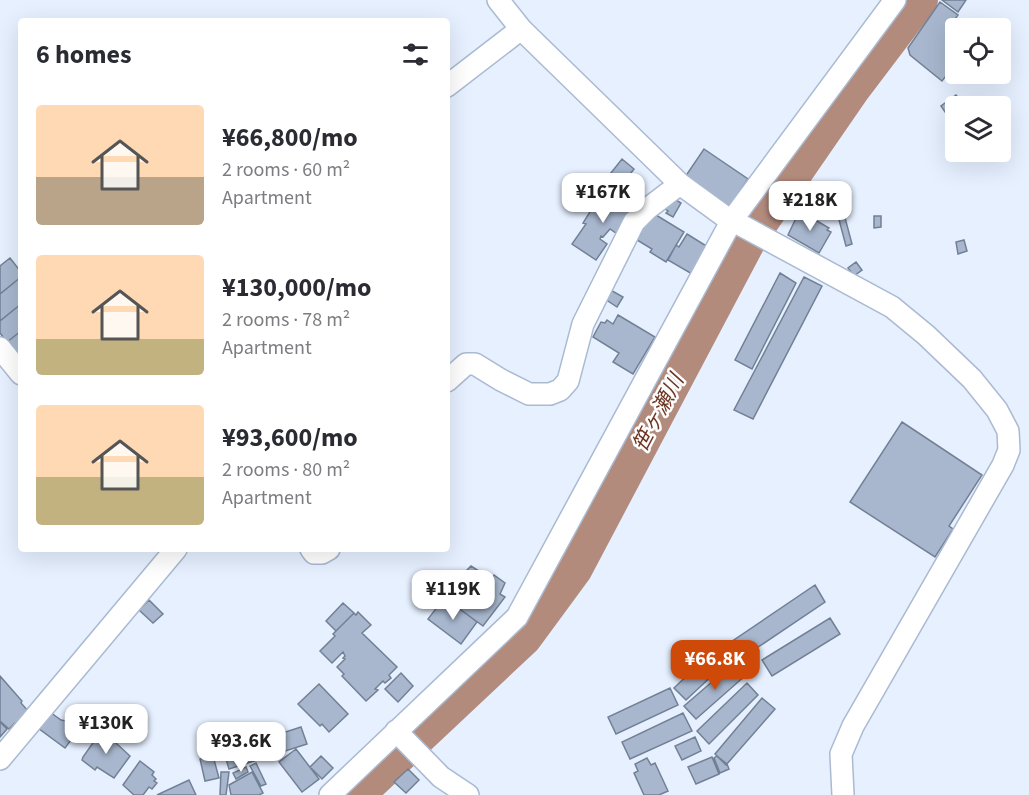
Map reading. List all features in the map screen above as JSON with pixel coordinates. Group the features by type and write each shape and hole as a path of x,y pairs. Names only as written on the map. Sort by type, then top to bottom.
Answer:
{"street":[{"path":"498,0 521,29 680,184 736,223 892,307 926,335 972,379 997,410 1008,431 1009,450 1003,465 853,726 841,753 843,795"},
{"path":"330,795 398,733 517,617 736,223 895,0"},
{"path":"450,84 521,29"},
{"path":"450,378 466,364 475,364 529,394 550,394 560,390 568,381 583,324 634,222 647,208 680,184"},
{"path":"0,348 18,370"},
{"path":"0,759 169,552"},
{"path":"398,733 441,777 468,795"}],"building":[{"path":"942,0 966,0 958,12"},
{"path":"940,2 958,15 956,18 945,18 945,77 942,81 910,55 908,48"},
{"path":"704,149 748,179 729,207 685,177"},
{"path":"622,159 634,169 615,193 603,183"},
{"path":"606,190 615,197 617,195 636,212 620,236 610,229 603,237 601,236 600,239 607,244 596,260 572,244 586,224 583,223 598,199"},
{"path":"671,197 681,203 673,217 666,213 668,211 664,208"},
{"path":"651,212 684,232 666,262 650,252 652,249 637,240 641,233 637,231"},
{"path":"803,213 829,228 827,230 831,232 819,253 788,235 798,214 801,216"},
{"path":"844,214 852,244 846,246 838,216"},
{"path":"874,216 881,216 881,227 874,228"},
{"path":"687,234 708,247 692,274 668,260 676,245 679,247"},
{"path":"964,240 967,251 958,254 956,242"},
{"path":"10,258 18,268 18,279 0,294 0,266"},
{"path":"856,262 862,270 854,276 848,268"},
{"path":"780,273 796,283 752,369 735,360"},
{"path":"804,277 822,286 753,419 734,410"},
{"path":"18,279 18,306 0,321 0,294"},
{"path":"607,288 623,297 617,307 602,297"},
{"path":"18,306 18,333 7,342 0,333 0,321"},
{"path":"618,315 655,337 633,374 613,362 619,353 593,337 601,322 605,323 607,320 613,324"},
{"path":"18,333 18,355 7,342"},
{"path":"902,422 982,475 949,526 953,529 935,557 850,502"},
{"path":"471,566 491,579 494,575 505,583 500,594 505,597 483,626 457,607 464,597 450,587 459,574 461,576"},
{"path":"815,585 825,602 742,658 731,642"},
{"path":"149,600 163,614 153,623 139,610"},
{"path":"441,602 457,607 477,622 461,644 428,619"},
{"path":"343,603 354,613 336,631 326,621"},
{"path":"358,612 371,625 362,633 397,667 389,675 391,678 385,683 383,681 375,689 378,690 366,701 342,676 344,674 337,667 345,659 343,652 332,663 320,651 335,636 333,634 354,613 356,615"},
{"path":"830,618 840,634 772,676 762,660"},
{"path":"719,645 731,658 686,700 674,688"},
{"path":"753,655 757,660 755,662 757,665 748,672 743,664"},
{"path":"735,662 746,675 696,719 684,706"},
{"path":"401,673 413,686 398,702 385,689"},
{"path":"0,676 29,712 19,726 15,723 9,729 0,721"},
{"path":"747,683 758,695 709,744 697,731"},
{"path":"319,684 348,714 329,732 298,704"},
{"path":"670,688 678,705 616,734 608,717"},
{"path":"762,698 775,709 726,765 715,754"},
{"path":"74,707 83,715 76,724 66,716"},
{"path":"50,712 61,720 68,719 80,728 65,748 38,728"},
{"path":"683,713 692,731 630,759 622,742"},
{"path":"0,722 7,729 0,737"},
{"path":"301,727 307,744 229,769 224,752"},
{"path":"102,730 130,756 114,778 97,767 95,770 82,760"},
{"path":"695,737 701,751 682,760 675,746"},
{"path":"296,749 319,779 302,792 279,762"},
{"path":"213,756 219,778 205,781 200,759"},
{"path":"321,756 333,768 322,779 310,767"},
{"path":"717,756 727,764 729,769 720,773 714,758"},
{"path":"712,757 719,774 696,784 688,767"},
{"path":"647,758 651,765 655,763 668,791 659,795 644,795 634,773 638,771 635,764"},
{"path":"140,761 154,772 152,775 157,783 152,789 149,787 143,795 134,795 123,785"},
{"path":"256,763 266,784 261,786 250,766"},
{"path":"246,767 248,772 236,779 233,773"},
{"path":"408,769 419,780 406,793 394,782"},
{"path":"221,772 229,772 226,795 220,795"},
{"path":"252,772 263,793 231,795 229,785"},
{"path":"189,780 196,795 157,795"}],"waterway":[{"name":"笹ヶ瀬川","path":"358,795 525,638 575,570 750,239 852,91 921,0"}]}
